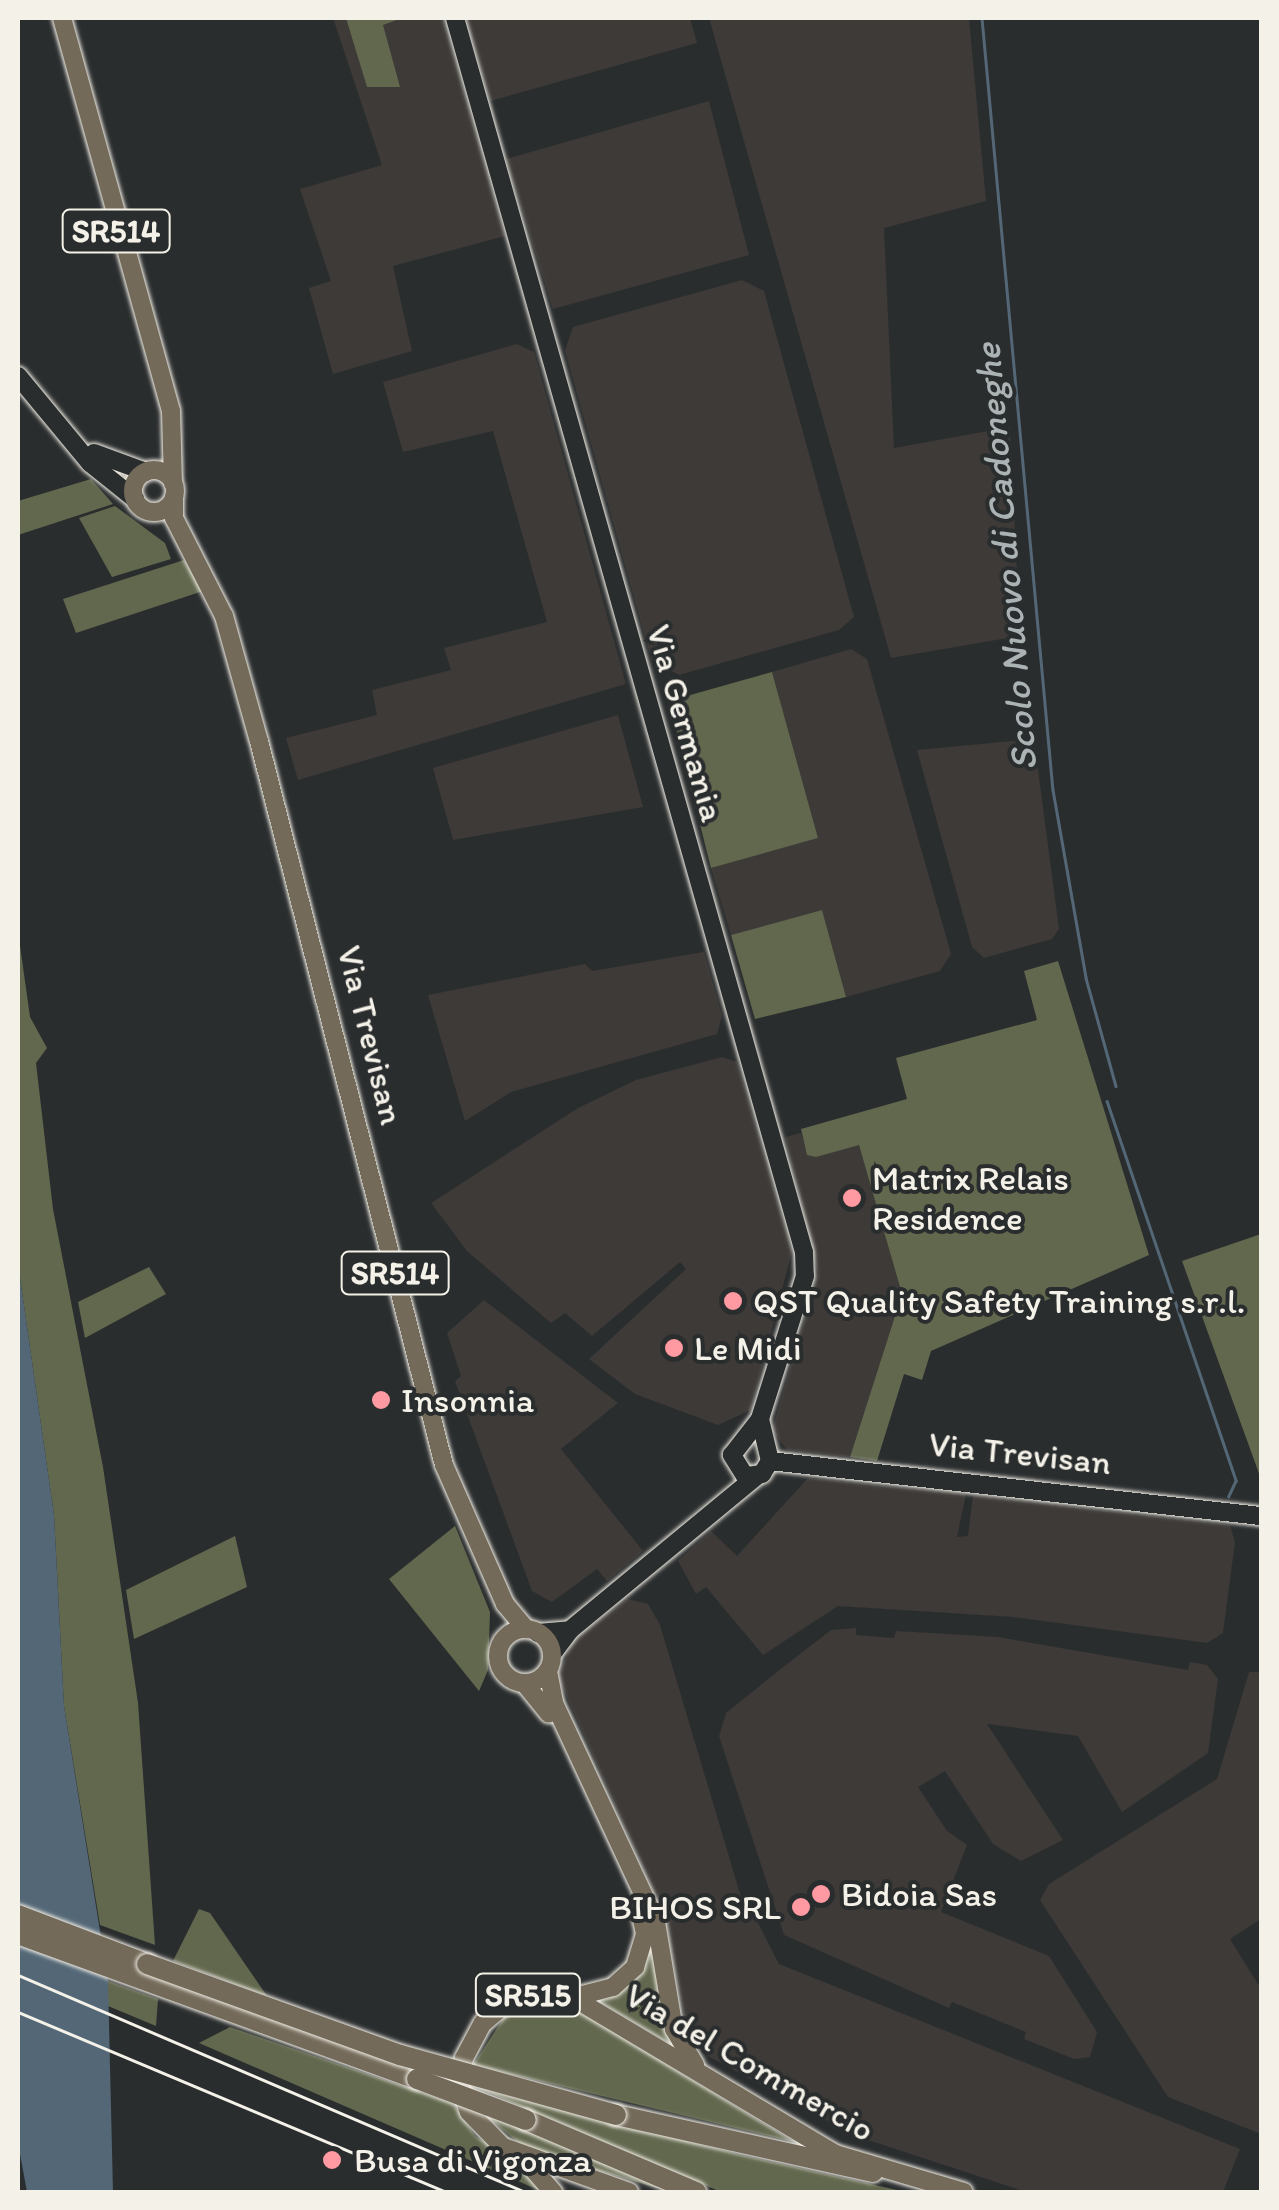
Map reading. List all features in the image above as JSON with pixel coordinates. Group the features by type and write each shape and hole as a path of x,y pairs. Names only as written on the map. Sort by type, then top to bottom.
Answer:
{"highway":[{"name":"Via del Commercio","path":"18,1915 418,2061 616,2115 873,2172"},
{"path":"26,1937 589,2144 696,2192"}],"main road":[{"name":"SR514","path":"62,18 173,421 174,490"},
{"name":"SR514","path":"139,505 134,485 149,471 163,448 162,391"},
{"path":"139,505 166,509 174,490 149,471"},
{"name":"Via Trevisan","path":"174,490 174,518 224,616 333,1010 428,1412 470,1532 502,1642"},
{"name":"Via Trevisan","path":"139,505 193,559"},
{"name":"Via Trevisan","path":"470,1532 532,1631"},
{"name":"SR514","path":"532,1631 550,1662 554,1704 656,1922 677,2039 705,2076"},
{"path":"502,1642 532,1631"},
{"name":"SR514","path":"502,1642 502,1672 524,1684 543,1702 644,1919 641,1956 627,1976 570,1998"},
{"path":"524,1684 550,1662"},
{"name":"Via del Commercio","path":"503,2147 462,2096 470,2045 509,2001 543,1993 570,1998 873,2172 964,2192"},
{"path":"503,2147 629,2192"},
{"name":"SR515","path":"503,2147 536,2167 552,2192"},
{"path":"600,2192 619,2192"}],"street":[{"name":"Via Germania","path":"454,18 804,1252 804,1280 760,1418 768,1453"},
{"name":"Via Trevisan","path":"18,376 67,430 90,463 139,505"},
{"name":"Via Trevisan","path":"67,430 108,463 149,471"},
{"path":"732,1495 736,1470 732,1455 760,1418"},
{"name":"Via Trevisan","path":"742,1440 768,1453 1262,1516"},
{"path":"550,1662 570,1630 757,1476 768,1453"},
{"path":"736,1470 757,1476"},
{"path":"532,1631 570,1630"}],"shaded area":[{"path":"333,18 443,18 505,236 393,266 412,351 333,374 309,288 331,281 300,189 382,165"},
{"path":"466,18 690,18 697,43 490,101"},
{"path":"709,18 969,18 986,201 884,228 894,448 1010,427 1020,636 891,658"},
{"path":"709,101 749,255 553,309 506,159"},
{"path":"742,280 764,291 854,617 839,630 679,675 652,661 565,350 573,327"},
{"path":"517,344 534,352 626,684 298,780 286,738 377,715 372,690 451,670 444,648 547,622 493,431 403,452 383,382"},
{"path":"851,649 867,659 951,954 940,971 846,997 822,910 731,935 711,868 818,838 772,672"},
{"path":"618,715 643,807 453,840 433,768"},
{"path":"1034,739 1059,929 1052,939 984,958 972,947 917,750"},
{"path":"704,952 722,1016 717,1034 511,1092 465,1121 428,995 585,964 592,971"},
{"path":"722,1057 737,1062 792,1251 751,1410 718,1425 635,1394 589,1359 686,1269 680,1262 592,1336 565,1313 551,1323 467,1251 431,1203 578,1108 636,1080"},
{"path":"801,1133 808,1155 859,1144 902,1294 850,1457 787,1450 772,1430 818,1273 785,1137"},
{"path":"484,1300 618,1403 561,1449 643,1551 607,1581 597,1569 552,1602 532,1591 455,1381 461,1376 447,1333"},
{"path":"808,1478 966,1494 957,1537 968,1536 973,1495 1230,1525 1235,1542 1223,1633 1207,1643 1014,1617 838,1606 763,1655 706,1587 696,1594 678,1561 711,1531 737,1556"},
{"path":"628,1599 648,1604 660,1625 747,1917 754,1915 779,1964 1240,2149 1223,2192 1026,2192 853,2135 708,2056 687,2030 664,1916 558,1677 574,1639"},
{"path":"856,1628 856,1635 894,1638 896,1631 998,1637 1188,1670 1190,1662 1207,1665 1218,1679 1208,1753 1122,1812 1078,1736 987,1724 1063,1840 1021,1861 993,1844 945,1771 918,1787 947,1831 967,1845 941,1912 1049,1956 1097,2032 1090,2057 1074,2059 1024,2039 1026,2032 952,2002 949,2008 784,1935 719,1736 726,1713 782,1668 831,1630"},
{"path":"1249,1672 1261,1672 1261,1919 1230,1939 1261,1989 1261,2134 1168,2097 1040,1900 1049,1884 1217,1779"}],"green space":[{"path":"346,18 402,18 383,25 400,87 367,87"},
{"path":"91,479 113,504 18,535 18,501"},
{"path":"115,506 165,543 171,559 112,577 79,518"},
{"path":"184,560 203,591 76,633 63,599"},
{"path":"772,672 818,838 711,868 669,701"},
{"path":"822,910 846,997 755,1019 731,935"},
{"path":"18,931 30,1017 47,1048 36,1063 53,1209 103,1467 138,1703 155,1945 100,1925 64,1706 54,1515 18,1264"},
{"path":"1058,961 1149,1255 931,1351 922,1380 904,1374 877,1461 850,1457 902,1294 859,1145 816,1157 807,1155 801,1129 907,1099 896,1058 1037,1020 1024,971"},
{"path":"1262,1234 1261,1479 1182,1261"},
{"path":"149,1267 166,1294 85,1338 78,1302"},
{"path":"455,1526 490,1612 488,1670 479,1691 389,1579"},
{"path":"235,1536 247,1587 134,1639 126,1590"},
{"path":"199,1909 210,1913 267,1996 173,1961"},
{"path":"652,1929 674,2046 598,2001 643,1968"},
{"path":"108,1981 158,1999 156,2026 108,2006"},
{"path":"552,2003 579,2011 794,2142 473,2065 505,2016"},
{"path":"230,2027 452,2103 475,2136 532,2171 543,2192 199,2043"},
{"path":"478,2088 741,2155 906,2192 721,2192"},
{"path":"482,2113 551,2139 671,2192 528,2150"}],"water":[{"path":"18,1264 54,1515 64,1706 108,1981 113,2192 27,2192 18,2143"}],"waterway":[{"name":"Scolo Nuovo di Cadoneghe","path":"982,18 1053,790 1086,978 1116,1086"},
{"name":"Scolo Nuovo di Cadoneghe","path":"1107,1101 1236,1481 1229,1496"}],"railway":[{"path":"18,1975 525,2192"},
{"path":"18,2012 446,2192"}],"place":[{"name":"Matrix Relais Residence","path":"852,1198"},
{"name":"QST Quality Safety Training s.r.l.","path":"733,1301"},
{"name":"Le Midi","path":"674,1348"},
{"name":"Insonnia","path":"381,1400"},
{"name":"Bidoia Sas","path":"821,1894"},
{"name":"BIHOS SRL","path":"801,1907"},
{"name":"Busa di Vigonza","path":"332,2160"}]}
